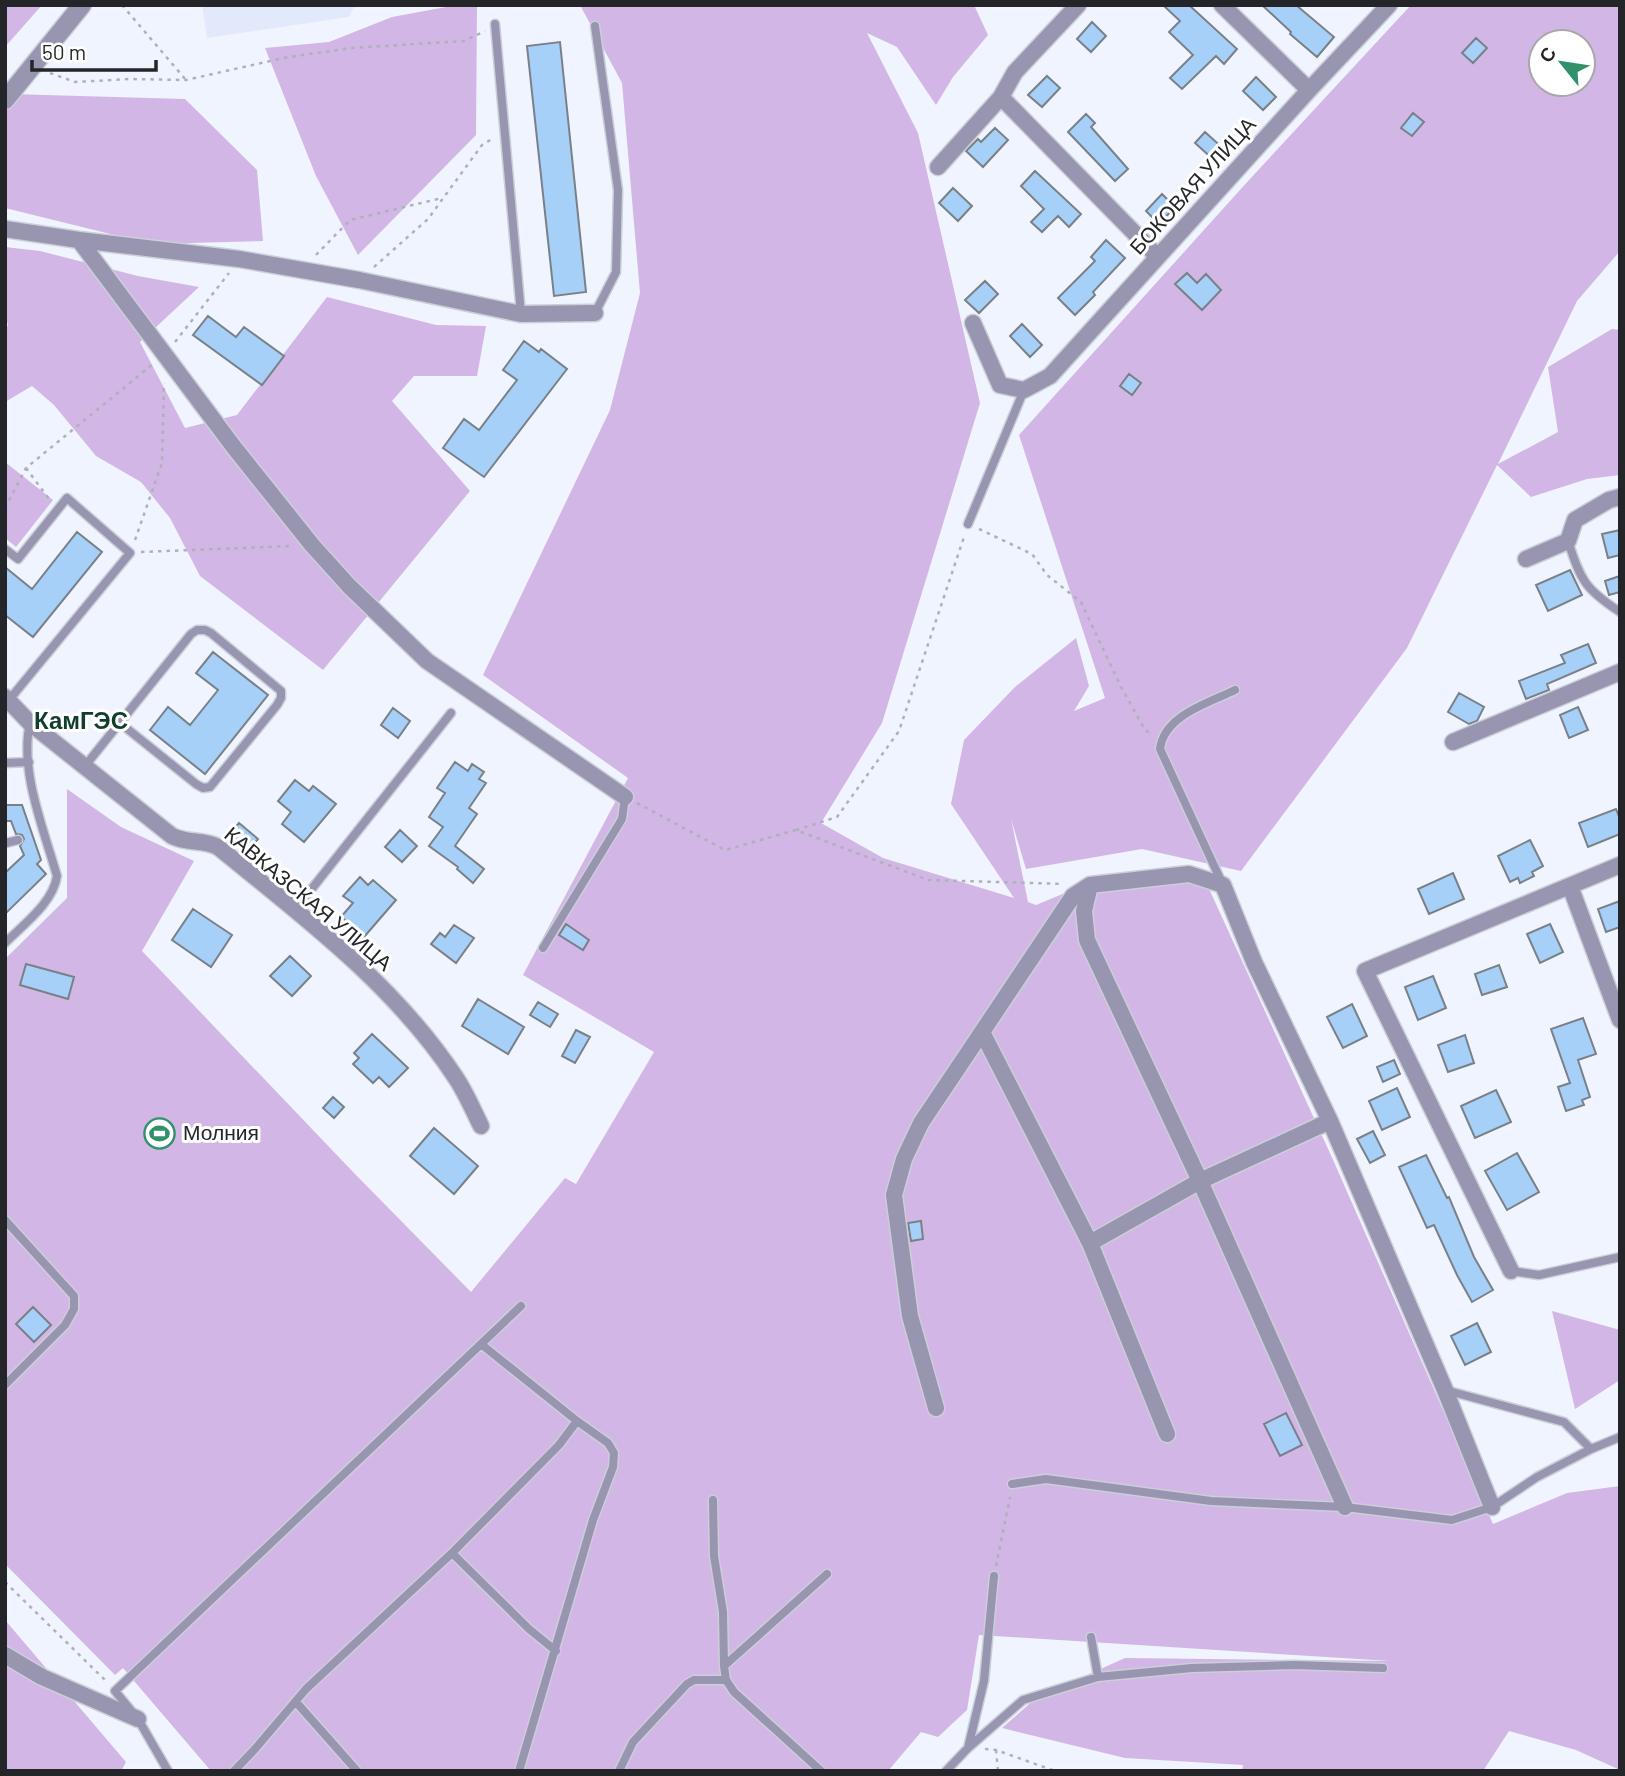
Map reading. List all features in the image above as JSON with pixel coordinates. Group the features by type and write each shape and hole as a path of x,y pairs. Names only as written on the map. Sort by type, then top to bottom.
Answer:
{"street":[{"path":"5,100 82,5"},
{"path":"938,166 1001,97 1015,72 1078,5"},
{"path":"1222,5 1309,90"},
{"name":"БОКОВАЯ УЛИЦА","path":"1024,390 1049,376 1389,5"},
{"path":"1001,97 1157,256"},
{"path":"5,229 239,259 359,280 521,314 595,313"},
{"path":"79,240 233,446 312,545 349,586 427,661 625,797"},
{"path":"972,323 999,385 1024,390"},
{"path":"1526,559 1568,541 1575,520 1609,500 1620,498"},
{"path":"1453,742 1620,672"},
{"name":"КАВКАЗСКАЯ УЛИЦА","path":"7,699 30,723 173,836 185,842 209,843 218,847 295,910 387,992 423,1033 457,1080 481,1126"},
{"path":"1511,1271 1365,971 1620,865"},
{"path":"936,1408 910,1316 894,1195 904,1159 921,1123 1073,896 1090,885 1189,874 1223,885 1254,962 1330,1121 1492,1507"},
{"path":"1090,885 1084,911 1087,940 1200,1181 1345,1507"},
{"path":"1570,886 1620,1020"},
{"path":"982,1032 1090,1243 1167,1434"},
{"path":"1090,1243 1200,1181 1330,1121"},
{"path":"5,1655 42,1677 138,1720"}],"lane":[{"path":"495,24 521,314"},
{"path":"595,26 618,190 616,272 595,313"},
{"path":"968,524 1024,390"},
{"path":"5,549 18,559 66,498 131,553 7,699"},
{"path":"1568,541 1579,576 1594,594 1620,612"},
{"path":"85,766 120,723 197,630 211,633 281,691 277,705 210,787 203,788 196,784 120,723"},
{"path":"1223,885 1162,757 1161,742 1165,732 1177,719 1235,690"},
{"path":"295,910 451,713"},
{"path":"5,943 50,897 56,886 57,876 34,797 26,741 30,723"},
{"path":"5,763 29,762"},
{"path":"543,948 622,819 625,797"},
{"path":"33,836 45,832"},
{"path":"6,844 18,840"},
{"path":"5,1220 74,1296 74,1309 65,1325 5,1385"},
{"path":"1511,1271 1539,1275 1620,1257"},
{"path":"168,1771 138,1720 115,1691 521,1306"},
{"path":"481,1344 608,1443 614,1453 613,1467 593,1520 519,1771"},
{"path":"1445,1390 1564,1422 1591,1449"},
{"path":"234,1771 296,1702 452,1553 559,1445 577,1420"},
{"path":"1013,1483 1046,1479 1211,1501 1345,1507 1452,1520 1492,1507 1537,1477 1620,1437"},
{"path":"713,1500 726,1680 734,1692 821,1771"},
{"path":"452,1553 529,1629 556,1651"},
{"path":"724,1666 827,1574"},
{"path":"968,1748 984,1681 994,1576"},
{"path":"1091,1637 1098,1678"},
{"path":"946,1771 1023,1700 1098,1678 1192,1668 1294,1665 1383,1668"},
{"path":"619,1771 633,1742 687,1684 694,1680 726,1680"},
{"path":"296,1702 357,1771"}],"path":[{"path":"122,5 186,80"},
{"path":"32,67 75,82 186,80 352,48 464,41 495,24"},
{"path":"359,280 428,219 482,145 505,131"},
{"path":"302,270 350,220 444,198"},
{"path":"5,508 26,468 164,355 239,259"},
{"path":"164,355 162,463 131,553 312,545"},
{"path":"26,468 57,510"},
{"path":"625,797 725,850 837,817 899,731 968,524 1032,554 1047,575 1081,602 1120,685 1145,730 1161,742"},
{"path":"796,830 928,880 1090,885"},
{"path":"994,1576 1013,1483"},
{"path":"5,1581 115,1691"},
{"path":"968,1748 996,1750 1055,1771"},
{"path":"996,1750 998,1771"},
{"path":"1517,1771 1535,1771"}],"shaded area":[{"path":"5,5 42,5 5,47"},
{"path":"202,5 360,5 354,7 349,17 207,38"},
{"path":"457,5 477,5 476,135 358,255 316,176 265,48 329,42 392,17"},
{"path":"580,5 974,5 988,35 953,77 936,105 897,47 867,33 918,133 980,403 882,723 821,823 883,858 1014,898 951,804 964,740 1015,687 1076,638 1089,686 1074,711 1105,698 1019,435 1411,5 1620,5 1620,251 1577,301 1498,464 1558,432 1548,367 1612,329 1620,330 1620,475 1587,479 1531,497 1497,465 1407,648 1241,871 1142,849 1026,869 1011,819 1028,902 1036,905 1082,886 1205,880 1334,1162 1493,1524 1567,1493 1620,1486 1620,1770 1576,1750 1509,1731 1483,1771 1242,1771 1243,1765 1125,1758 1002,1728 1036,1698 1125,1658 1390,1661 979,1635 967,1710 938,1737 921,1732 888,1771 211,1771 123,1668 115,1675 5,1564 5,959 67,898 67,789 121,827 194,861 142,951 471,1292 565,1178 576,1184 654,1052 523,975 628,778 483,675 610,410 640,293 622,83"},
{"path":"10,94 185,99 257,170 263,241 151,244 5,208 5,110"},
{"path":"5,247 40,251 138,276 199,287 140,342 185,428 237,415 327,297 436,325 486,326 477,376 414,376 392,401 470,491 323,670 200,576 170,518 141,482 96,456 54,405 32,386 5,402 5,334 8,324 5,318"},
{"path":"5,462 53,500 16,547 5,538"},
{"path":"1552,1311 1620,1330 1620,1380 1575,1409"},
{"path":"5,1620 126,1762 121,1771 5,1771"}],"building":[{"path":"1163,5 1189,5 1237,49 1224,64 1216,56 1182,89 1170,78 1193,55 1169,32 1180,21"},
{"path":"1262,5 1296,5 1334,37 1317,57"},
{"path":"1092,22 1106,36 1091,52 1077,39"},
{"path":"1476,38 1487,48 1473,63 1462,53"},
{"path":"560,42 586,292 554,296 527,46"},
{"path":"1047,76 1060,88 1042,107 1028,95"},
{"path":"1256,77 1276,97 1263,110 1243,91"},
{"path":"1413,113 1424,122 1412,136 1401,128"},
{"path":"1086,114 1095,123 1091,127 1128,169 1115,181 1068,132"},
{"path":"995,128 1008,140 983,167 966,151 978,139 981,142"},
{"path":"1205,132 1225,150 1215,161 1195,143"},
{"path":"1035,171 1081,214 1069,227 1058,216 1042,232 1031,222 1044,209 1021,186"},
{"path":"953,188 972,206 958,221 939,203"},
{"path":"1162,194 1175,207 1159,224 1146,211"},
{"path":"1106,240 1125,258 1075,315 1058,298 1095,261 1091,257"},
{"path":"1187,273 1197,283 1206,274 1221,290 1202,310 1175,284"},
{"path":"985,281 998,294 979,313 965,300"},
{"path":"208,316 236,337 244,327 284,356 262,385 193,335"},
{"path":"1022,324 1042,345 1030,357 1010,336"},
{"path":"524,341 539,352 541,349 567,369 484,477 443,448 464,419 479,430 517,380 503,370"},
{"path":"1129,374 1141,383 1132,395 1120,386"},
{"path":"1620,530 1620,555 1608,558 1602,534"},
{"path":"77,532 102,552 33,637 5,615 5,567 32,589"},
{"path":"1570,570 1582,595 1548,611 1536,585"},
{"path":"1620,576 1620,592 1609,595 1605,581"},
{"path":"1588,644 1596,663 1547,684 1549,690 1526,699 1519,681 1565,663 1561,655"},
{"path":"213,652 268,695 205,774 150,730 168,707 190,725 218,690 196,673"},
{"path":"1459,693 1484,707 1477,721 1469,724 1448,712"},
{"path":"1578,707 1588,730 1569,738 1560,715"},
{"path":"393,708 410,721 398,738 381,725"},
{"path":"455,762 468,771 472,764 484,772 479,779 486,783 469,808 477,814 455,846 484,869 473,883 458,867 429,846 443,827 429,817 445,793 437,788"},
{"path":"295,780 309,791 313,786 336,804 304,842 282,824 291,812 278,801"},
{"path":"5,805 22,805 41,860 37,864 46,874 5,914 5,873 24,855 20,846 24,839 22,835 16,834 11,821 5,821"},
{"path":"1616,809 1620,819 1620,834 1588,847 1579,823"},
{"path":"239,823 258,839 248,851 229,835"},
{"path":"400,830 417,846 402,862 385,847"},
{"path":"1530,840 1543,866 1532,872 1534,876 1520,883 1518,878 1510,882 1498,856"},
{"path":"1453,873 1464,899 1429,914 1418,889"},
{"path":"360,877 368,885 373,880 396,900 364,937 341,917 353,903 343,896"},
{"path":"1620,901 1620,927 1606,932 1598,909"},
{"path":"193,909 232,935 211,967 172,940"},
{"path":"566,924 589,940 583,950 559,935"},
{"path":"1550,924 1563,952 1540,963 1527,934"},
{"path":"454,925 474,938 456,963 431,944 440,933 445,937"},
{"path":"290,956 311,976 292,996 270,976"},
{"path":"26,964 74,977 68,999 20,985"},
{"path":"1499,965 1507,987 1482,995 1475,974"},
{"path":"1433,976 1446,1008 1418,1020 1405,987"},
{"path":"478,999 524,1027 508,1054 462,1026"},
{"path":"538,1002 558,1014 550,1027 530,1015"},
{"path":"1352,1004 1367,1036 1343,1048 1327,1017"},
{"path":"1583,1018 1596,1054 1578,1060 1590,1097 1582,1100 1584,1105 1566,1111 1558,1087 1570,1083 1551,1029"},
{"path":"576,1030 590,1037 575,1063 562,1056"},
{"path":"372,1034 408,1068 389,1087 379,1077 373,1083 353,1064 359,1058 354,1053"},
{"path":"1465,1035 1474,1063 1448,1072 1438,1045"},
{"path":"1394,1060 1400,1074 1383,1082 1377,1067"},
{"path":"1397,1088 1410,1117 1382,1130 1369,1101"},
{"path":"1496,1090 1511,1122 1475,1138 1461,1106"},
{"path":"333,1097 344,1107 334,1118 323,1108"},
{"path":"434,1128 478,1166 454,1194 410,1156"},
{"path":"1373,1131 1385,1155 1370,1163 1357,1139"},
{"path":"1517,1153 1539,1192 1507,1210 1485,1171"},
{"path":"1426,1155 1447,1198 1449,1197 1474,1257 1493,1290 1472,1302 1434,1225 1427,1228 1399,1167"},
{"path":"921,1221 923,1239 911,1241 908,1223"},
{"path":"33,1307 51,1325 34,1342 16,1324"},
{"path":"1477,1323 1491,1352 1465,1365 1451,1336"},
{"path":"1286,1413 1302,1445 1280,1456 1264,1424"}],"place":[{"name":"Молния","path":"160,1133"}],"district":[{"name":"КамГЭС","path":"81,721"}]}
